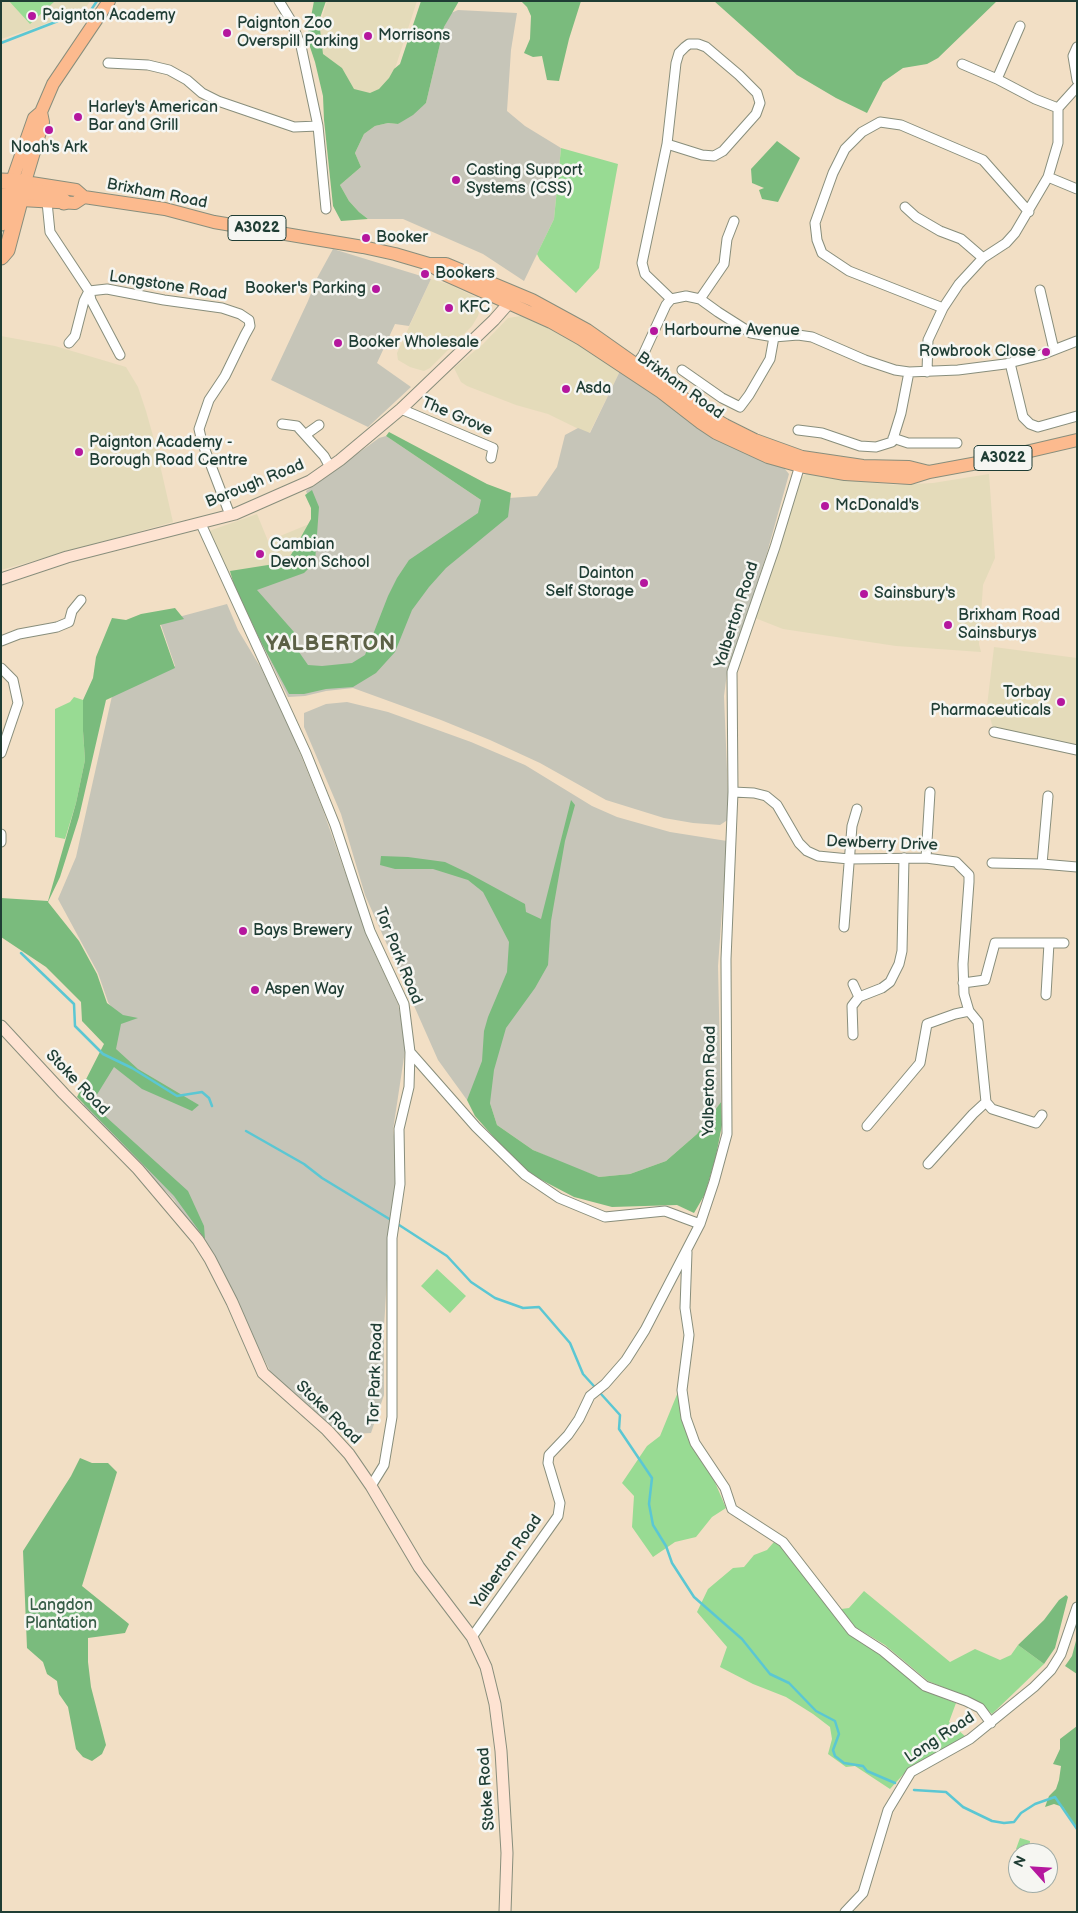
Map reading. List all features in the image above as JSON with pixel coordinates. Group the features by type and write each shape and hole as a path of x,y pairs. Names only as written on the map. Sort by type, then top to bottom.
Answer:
{"highway":[{"path":"11,190 58,195 64,202"},
{"path":"1,224 11,190"},
{"path":"1,257 7,250 11,190"}],"main road":[{"path":"11,190 43,122 41,112 53,84 109,1"},
{"name":"Brixham Road","path":"11,190 76,190 84,198"},
{"name":"Brixham Road","path":"11,190 47,202 75,203 84,198 165,209 214,222 363,247 429,264 446,264 511,298 587,330 716,433 768,457 801,461 845,474 910,478 929,472 983,462 1077,440"}],"street":[{"path":"279,1 290,19 301,46 318,126 326,209"},
{"path":"997,79 1020,26"},
{"path":"667,144 702,155 714,156 723,151 750,121 756,114 760,103 757,93 739,75 706,47 698,44 689,44 679,53 673,79 667,144 642,263 644,274 671,299"},
{"path":"1077,47 1073,56 1077,80"},
{"path":"108,63 148,65 169,70 187,80 202,93 218,101 294,127 318,126"},
{"path":"962,64 1058,108"},
{"path":"927,372 928,340 943,308 959,284 982,258 1006,243 1015,233 1048,177 1058,144 1058,108 1077,87"},
{"path":"943,308 849,271 822,253 814,223 832,172 846,149 862,132 880,122 901,125 983,160 1029,212"},
{"path":"1048,177 1077,189"},
{"name":"Longstone Road","path":"47,202 47,230 90,292 107,289 164,300 222,308 240,314 250,320 250,326 209,400 200,429 202,442 230,515"},
{"path":"905,207 916,217 940,231 961,240 982,258"},
{"path":"700,299 724,264 727,239 734,221"},
{"path":"1040,290 1054,350"},
{"path":"69,343 75,336 84,301 90,292"},
{"path":"90,292 91,300 120,355"},
{"path":"634,367 643,355 660,315 671,299 686,296 700,299 747,330 762,336 798,335 812,337 865,360 909,372 958,370 1010,363 1077,341"},
{"name":"Borough Road","path":"1,579 67,557 230,515 310,481 401,409 488,326 511,298"},
{"path":"682,370 722,398 740,407 770,359 774,337"},
{"path":"1010,363 1023,417 1030,424 1038,427 1077,416"},
{"path":"798,430 822,433 860,446 876,447 892,442 909,372"},
{"name":"The Grove","path":"401,409 493,448 491,458"},
{"path":"282,424 297,426 324,456 330,467"},
{"path":"305,435 319,424"},
{"path":"893,438 908,443 956,443"},
{"name":"Yalberton Road","path":"472,1637 558,1516 560,1503 548,1463 549,1455 568,1435 579,1419 590,1396 605,1384 626,1360 645,1330 700,1224 727,1134 726,960 733,792 732,672 801,461"},
{"name":"Tor Park Road","path":"201,524 250,634 288,712 335,825 370,931 404,1004 410,1052 409,1087 399,1129 400,1184 393,1230 392,1417 384,1465 371,1486"},
{"path":"1,641 19,634 57,627 69,622 72,611 81,600"},
{"path":"1,668 13,680 18,703 1,753"},
{"path":"994,732 1077,750"},
{"name":"Dewberry Drive","path":"733,792 754,793 766,796 777,805 799,843 807,851 818,856 926,858 956,862 968,875 962,983 970,1011 978,1022 986,1102"},
{"path":"926,858 930,792"},
{"path":"1042,864 1048,796"},
{"path":"844,927 852,826 857,810"},
{"path":"1,834 1,842"},
{"path":"853,1035 852,1006 859,996 882,988 890,982 899,964 902,951 904,858"},
{"path":"992,863 1077,866"},
{"path":"962,983 985,980 995,943 1064,943"},
{"path":"1046,995 1049,943"},
{"path":"853,984 859,996"},
{"path":"867,1126 920,1063 927,1024 970,1011"},
{"name":"Stoke Road","path":"1,1026 64,1094 138,1169 192,1233 210,1259 232,1302 263,1373 327,1430 349,1454 371,1486 419,1567 472,1637 486,1667 495,1704 501,1751 507,1853 505,1912"},
{"path":"410,1052 476,1126 525,1175 559,1198 605,1217 665,1211 700,1224"},
{"path":"928,1164 986,1102 992,1109 1036,1123 1042,1115"},
{"path":"687,1249 685,1308 689,1335 682,1390 686,1418 695,1443 725,1488 732,1509 783,1542 852,1631 883,1651 925,1686 980,1708 991,1722"},
{"name":"Long Road","path":"845,1912 863,1893 888,1810 911,1772 970,1739 1034,1687 1051,1670 1061,1654 1077,1607"}],"shaded area":[{"name":"Paignton Academy","path":"1,1 90,1 87,6 40,26 1,39"},
{"name":"Morrisons","path":"327,1 417,1 389,87 377,97 356,95 320,53 321,22"},
{"path":"458,10 517,13 511,50 507,111 525,126 561,148 554,219 524,281 483,254 403,219 368,219 349,201 340,185 361,167 355,153 364,134 375,126 388,123 398,124 426,103 444,27 451,13"},
{"path":"333,249 431,279 409,326 395,324 377,363 411,387 368,427 271,380 316,280"},
{"path":"431,279 451,285 477,298 480,307 478,316 472,326 430,368 424,371 410,367 398,360 397,353"},
{"path":"521,316 552,328 582,345 620,371 589,434 548,414 516,405 461,382 454,368 483,344 508,318"},
{"name":"Paignton Academy - Borough Road Centre","path":"1,336 55,346 126,367 138,387 146,411 173,522 1,570"},
{"path":"620,371 784,468 789,474 767,553 727,673 724,696 729,819 720,825 693,823 664,818 606,800 540,763 490,740 353,688 288,697 233,586 294,568 314,530 312,507 306,491 379,438 386,436 481,500 537,496 557,467 565,435 578,428 590,433"},
{"path":"810,472 844,480 896,485 933,483 989,474 995,558 983,585 979,644 981,652 896,646 783,629 755,618 802,477"},
{"name":"Cambian Devon School","path":"257,514 268,541 314,522 294,568 233,586 209,531"},
{"path":"227,604 238,630 261,668 293,736 323,810 369,941 398,1004 406,1044 393,1130 398,1162 390,1229 384,1327 384,1395 371,1433 355,1434 328,1427 270,1371 235,1301 174,1200 83,1107 115,1038 116,1015 108,1002 98,973 58,899 76,857 112,696 175,666 160,622"},
{"path":"994,647 1077,658 1077,750 994,732 987,706"},
{"path":"347,702 388,712 471,742 525,765 592,806 617,817 670,832 727,841 718,966 721,1102 697,1134 666,1161 630,1174 599,1177 569,1166 533,1150 497,1125 490,1103 467,1100 438,1060 365,895 341,814 304,727 304,713 326,704"}],"green space":[{"path":"9,1 55,1 30,24"},
{"path":"314,1 326,1 319,21 323,54 342,68 354,89 370,93 379,89 400,64 421,1 459,1 444,27 426,103 413,115 398,124 388,123 375,126 364,134 355,153 361,167 340,185 349,201 368,219 341,221 333,206 323,96 307,38"},
{"path":"521,1 581,1 559,81 547,80 542,56 533,57 524,53 530,39 531,16 527,7"},
{"path":"714,1 997,1 938,58 927,64 903,68 883,82 867,113 836,98 797,75"},
{"path":"777,141 800,158 778,202 762,199 759,190 764,188 752,183 751,169"},
{"path":"561,148 618,164 599,268 576,293 540,260 537,254 554,219"},
{"path":"389,432 487,484 511,493 508,517 446,568 429,587 412,610 395,652 376,673 353,687 326,689 304,694 289,694 261,642 234,585 230,571 287,562 311,519 311,508 305,495 312,490 319,507 315,562 304,573 257,590 294,632 292,642 308,665 322,666 352,663 365,655 388,596 409,560 478,513 481,500 386,436"},
{"path":"175,608 184,619 160,625 175,668 106,700 79,817 60,877 48,902 79,941 97,974 107,1003 123,1015 138,1018 121,1024 116,1049 138,1069 199,1105 192,1111 142,1089 114,1067 93,1101 104,1115 188,1191 204,1226 205,1239 174,1196 77,1097 104,1044 82,1021 81,1002 46,967 1,937 1,898 48,901 76,803 85,760 83,700 93,678 96,657 112,618 126,620 141,614"},
{"path":"74,697 83,700 85,760 76,803 65,839 55,837 55,709 70,702"},
{"path":"571,800 575,805 565,841 551,921 548,965 535,988 506,1028 494,1070 490,1103 497,1125 533,1150 599,1177 630,1174 666,1161 697,1134 721,1102 722,1125 716,1156 705,1194 694,1213 677,1205 612,1207 574,1197 532,1175 506,1151 475,1116 467,1100 482,1061 484,1031 488,1017 507,972 509,942 483,892 468,880 433,869 395,869 380,865 381,856 408,857 445,862 525,904 526,912 541,919"},
{"path":"437,1269 466,1296 450,1313 421,1286"},
{"path":"678,1392 682,1419 691,1446 714,1480 726,1508 712,1517 696,1537 675,1542 653,1557 632,1527 634,1496 622,1483 647,1446 660,1436"},
{"name":"Langdon Plantation","path":"80,1458 92,1463 108,1463 117,1472 82,1586 129,1624 125,1633 88,1638 91,1687 106,1745 102,1754 92,1761 83,1757 76,1749 68,1707 59,1694 57,1681 47,1674 43,1662 27,1648 23,1551 71,1476"},
{"path":"774,1542 783,1548 848,1633 882,1655 922,1690 956,1703 949,1722 966,1737 910,1767 890,1789 855,1766 846,1767 828,1754 832,1739 830,1727 813,1714 786,1697 753,1684 720,1667 727,1647 697,1612 708,1589 733,1568 744,1567 754,1555 767,1550"},
{"path":"864,1591 950,1662 975,1649 1000,1660 1011,1655 1018,1645 1044,1664 992,1714 977,1701 928,1681 885,1645 855,1627 841,1609 849,1608"},
{"path":"1066,1595 1068,1597 1055,1648 1044,1664 1018,1645 1044,1620 1059,1600"},
{"path":"1077,1637 1077,1674 1065,1666 1072,1656"},
{"path":"1077,1726 1077,1829 1063,1807 1054,1804 1045,1807 1049,1796 1056,1789 1059,1780 1061,1766 1053,1764 1060,1749 1060,1739"},
{"path":"1020,1838 1030,1841 1030,1843 1018,1843"}],"waterway":[{"path":"1,43 71,16 87,16 97,1"},
{"path":"21,953 74,1004 75,1026 103,1054 132,1068 177,1096 202,1092 209,1098 212,1106"},
{"path":"246,1131 304,1164 322,1178 391,1220"},
{"path":"396,1223 447,1256 471,1282 495,1298 523,1308 539,1307 570,1343 583,1374 620,1415 619,1429 652,1478 649,1504 653,1525 666,1546 672,1563 694,1597 742,1639 770,1674 789,1683 816,1711 835,1721 839,1734 833,1750 835,1756 844,1763 863,1766 867,1771 895,1783"},
{"path":"914,1790 946,1792 963,1807 992,1821 1004,1823 1014,1822 1021,1813 1035,1804 1055,1797 1077,1829"}],"place":[{"name":"Paignton Academy","path":"32,16"},
{"name":"Paignton Zoo Overspill Parking","path":"227,33"},
{"name":"Morrisons","path":"368,36"},
{"name":"Harley's American Bar and Grill","path":"78,117"},
{"name":"Noah's Ark","path":"49,130"},
{"name":"Casting Support Systems (CSS)","path":"456,180"},
{"name":"Booker","path":"366,238"},
{"name":"Bookers","path":"425,274"},
{"name":"Booker's Parking","path":"376,289"},
{"name":"KFC","path":"449,308"},
{"name":"Harbourne Avenue","path":"654,331"},
{"name":"Booker Wholesale","path":"338,343"},
{"name":"Rowbrook Close","path":"1046,352"},
{"name":"Asda","path":"566,389"},
{"name":"Paignton Academy - Borough Road Centre","path":"79,452"},
{"name":"McDonald's","path":"825,506"},
{"name":"Cambian Devon School","path":"260,554"},
{"name":"Dainton Self Storage","path":"644,583"},
{"name":"Sainsbury's","path":"864,594"},
{"name":"Brixham Road Sainsburys","path":"948,625"},
{"name":"Torbay Pharmaceuticals","path":"1061,702"},
{"name":"Bays Brewery","path":"243,931"},
{"name":"Aspen Way","path":"255,990"}],"district":[{"name":"YALBERTON","path":"331,645"}]}
